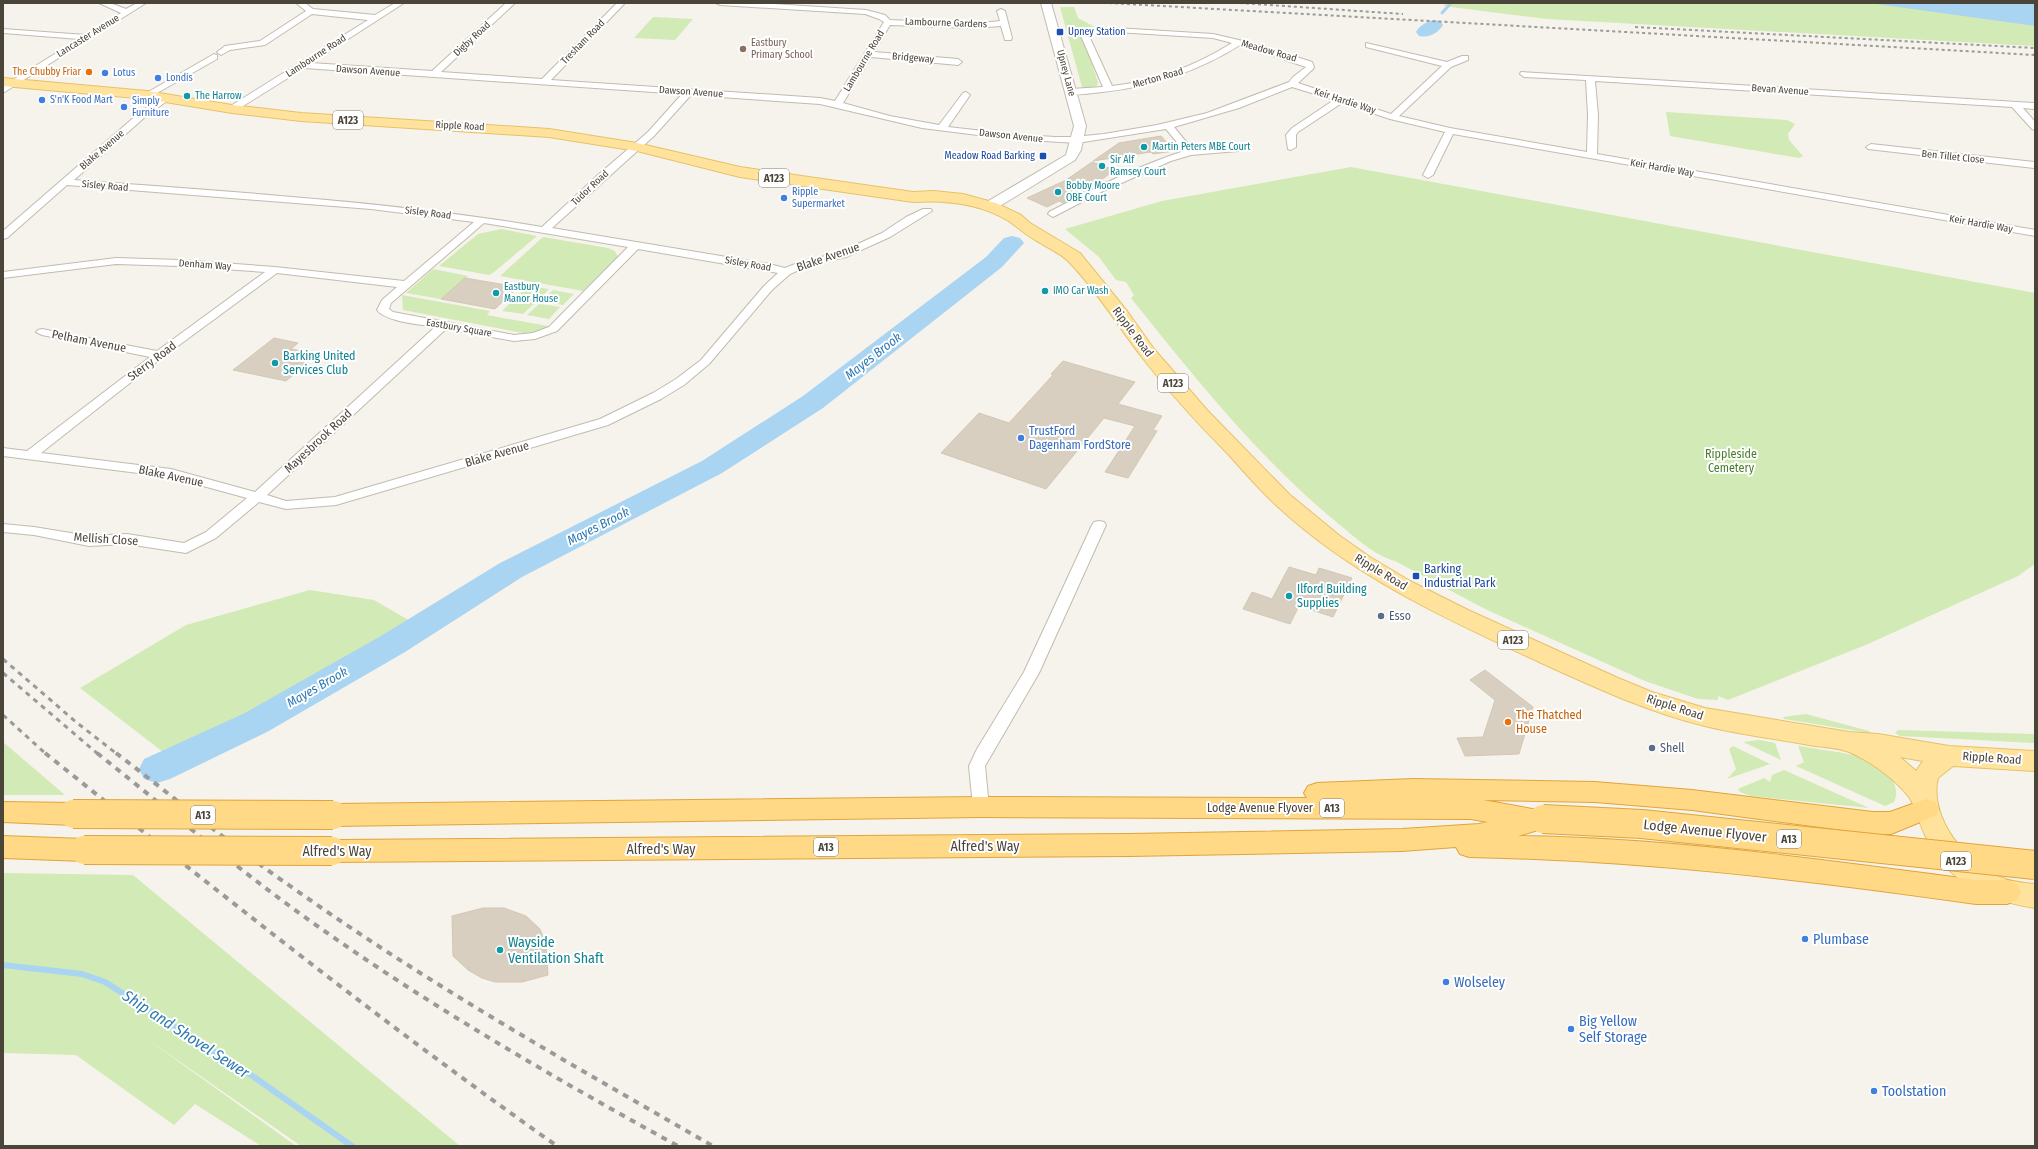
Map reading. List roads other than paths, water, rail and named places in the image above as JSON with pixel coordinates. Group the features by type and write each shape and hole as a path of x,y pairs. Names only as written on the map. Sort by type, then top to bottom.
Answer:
{"highway":[{"name":"A13","path":"3,812 73,814 333,815 981,807 1122,809 1199,794 1346,793 1413,789 1594,792 1692,800 1873,823 1891,823 1924,802"},
{"name":"Lodge Avenue Flyover","path":"1122,809 1471,809 1543,819 1642,824 2035,865"},
{"name":"Lodge Avenue Flyover","path":"1320,841 1402,840 1479,835 1543,819"},
{"name":"A13","path":"1320,841 1441,846 1526,846 1657,854 1976,892 2007,892"},
{"name":"Alfred's Way","path":"3,847 84,850 332,851 1113,845 1320,841"}],"main road":[{"name":"Ripple Road","path":"7,85 147,95 232,109 301,117 527,130 637,147 740,172 980,208 1007,222 1024,226 1074,257 1148,353 1200,414 1283,500 1332,541 1362,562 1402,586 1460,616 1644,698 1705,717 1849,742 1878,744 1949,756 2035,761"},
{"name":"Ripple Road","path":"1849,742 1896,768 1924,802 1939,836 1954,858 1969,873 1986,884 2007,892 2035,896"},
{"name":"Ripple Road","path":"1924,802 1925,777 1930,768 1937,761 1949,756"}],"street":[{"path":"103,3 126,12"},
{"name":"Lancaster Avenue","path":"7,85 142,3"},
{"path":"300,3 311,11 376,18"},
{"name":"Lambourne Road","path":"232,109 400,3"},
{"name":"Digby Road","path":"434,75 511,3"},
{"name":"Tresham Road","path":"544,82 621,3"},
{"name":"Lambourne Road","path":"720,3 866,12 882,17 888,22 838,103"},
{"name":"Upney Lane","path":"980,208 1071,157 1073,154 1080,126 1047,4"},
{"path":"224,38 225,50 262,43 311,11"},
{"name":"Lambourne Gardens","path":"1001,11 1008,38"},
{"name":"Lambourne Gardens","path":"888,22 973,26 1004,23"},
{"name":"Meadow Road","path":"1076,141 1168,126 1237,106 1286,85 1293,84 1297,77 1310,67 1309,64 1239,42 1204,35 1116,30 1089,32 1085,36 1109,90"},
{"path":"3,31 86,37"},
{"name":"Merton Road","path":"1071,92 1109,90 1150,82 1209,62 1239,42"},
{"path":"1369,45 1448,65"},
{"name":"Bridgeway","path":"868,54 958,62"},
{"path":"147,95 214,57"},
{"path":"1393,117 1448,65 1464,58"},
{"name":"Dawson Avenue","path":"303,65 838,103 884,118 942,128 1031,139 1076,141"},
{"name":"Bevan Avenue","path":"1524,74 2035,106"},
{"path":"1590,78 1593,114 1592,156"},
{"name":"Keir Hardie Way","path":"1293,84 1339,101 1393,117 1450,131 2035,233"},
{"name":"Tudor Road","path":"544,230 602,176 651,134 689,92"},
{"path":"942,128 966,95"},
{"name":"Blake Avenue","path":"3,236 142,115 167,98"},
{"path":"1291,146 1291,135 1295,130 1339,101"},
{"path":"2015,105 2034,126"},
{"path":"1168,126 1190,152"},
{"path":"1428,175 1450,131"},
{"name":"Ben Tillet Close","path":"1871,147 2035,165"},
{"path":"1053,214 1096,191 1161,162 1190,152 1235,149"},
{"name":"Sisley Road","path":"66,182 371,206 482,220 769,267 786,272"},
{"name":"Blake Avenue","path":"3,452 171,473 286,505 336,501 604,422 657,396 680,382 705,362 768,288 786,272 804,264 842,255 886,235 910,219 927,211"},
{"name":"Eastbury Square","path":"482,220 386,302 383,310 390,315 514,338 535,336 553,329 635,246"},
{"name":"Denham Way","path":"3,275 116,260 275,270 406,285"},
{"name":"Sterry Road","path":"30,455 159,355 275,270"},
{"name":"Mayesbrook Road","path":"186,548 211,536 257,497 443,325"},
{"name":"Pelham Avenue","path":"42,332 159,355"},
{"path":"981,807 977,766 982,753 1031,673 1099,525"},
{"name":"Mellish Close","path":"3,528 34,531 89,541 128,540 186,548"}],"water":[{"path":"1869,3 2035,3 2035,26"}],"waterway":[{"name":"Mayes Brook","path":"1442,13 1451,3"},
{"name":"Mayes Brook","path":"1425,32 1434,25"},
{"name":"Mayes Brook","path":"157,769 255,723 393,644 511,570 712,467 813,402 994,262 1012,243"},
{"name":"Ship and Shovel Sewer","path":"3,965 82,974 105,982 254,1077 352,1146"}],"railway":[{"path":"1109,3 2035,55"},
{"path":"1240,3 1403,14"},
{"path":"1635,27 2035,48"},
{"path":"3,659 76,722 117,754"},
{"path":"3,673 98,754"},
{"path":"3,715 46,754"},
{"path":"45,753 298,954 426,1051 557,1146"},
{"path":"97,753 250,876 347,947 486,1036 678,1146"},
{"path":"116,753 270,872 395,957 500,1022 713,1146"}],"place":[{"name":"Upney Station","path":"1060,32"},
{"name":"Eastbury Primary School","path":"743,49"},
{"name":"The Chubby Friar","path":"89,72"},
{"name":"Lotus","path":"105,73"},
{"name":"Londis","path":"158,78"},
{"name":"The Harrow","path":"187,96"},
{"name":"S'n'K Food Mart","path":"42,100"},
{"name":"Simply Furniture","path":"124,107"},
{"name":"Martin Peters MBE Court","path":"1144,147"},
{"name":"Meadow Road Barking","path":"1043,156"},
{"name":"Sir Alf Ramsey Court","path":"1102,166"},
{"name":"Bobby Moore OBE Court","path":"1058,192"},
{"name":"Ripple Supermarket","path":"784,198"},
{"name":"IMO Car Wash","path":"1045,291"},
{"name":"Eastbury Manor House","path":"496,293"},
{"name":"Barking United Services Club","path":"275,363"},
{"name":"TrustFord Dagenham FordStore","path":"1021,438"},
{"name":"Barking Industrial Park","path":"1416,576"},
{"name":"Ilford Building Supplies","path":"1289,596"},
{"name":"Esso","path":"1381,616"},
{"name":"The Thatched House","path":"1508,722"},
{"name":"Shell","path":"1652,748"},
{"name":"Plumbase","path":"1805,939"},
{"name":"Wayside Ventilation Shaft","path":"500,950"},
{"name":"Wolseley","path":"1446,982"},
{"name":"Big Yellow Self Storage","path":"1571,1029"},
{"name":"Toolstation","path":"1874,1091"}],"park label":[{"name":"Rippleside Cemetery","path":"1731,461"}]}
